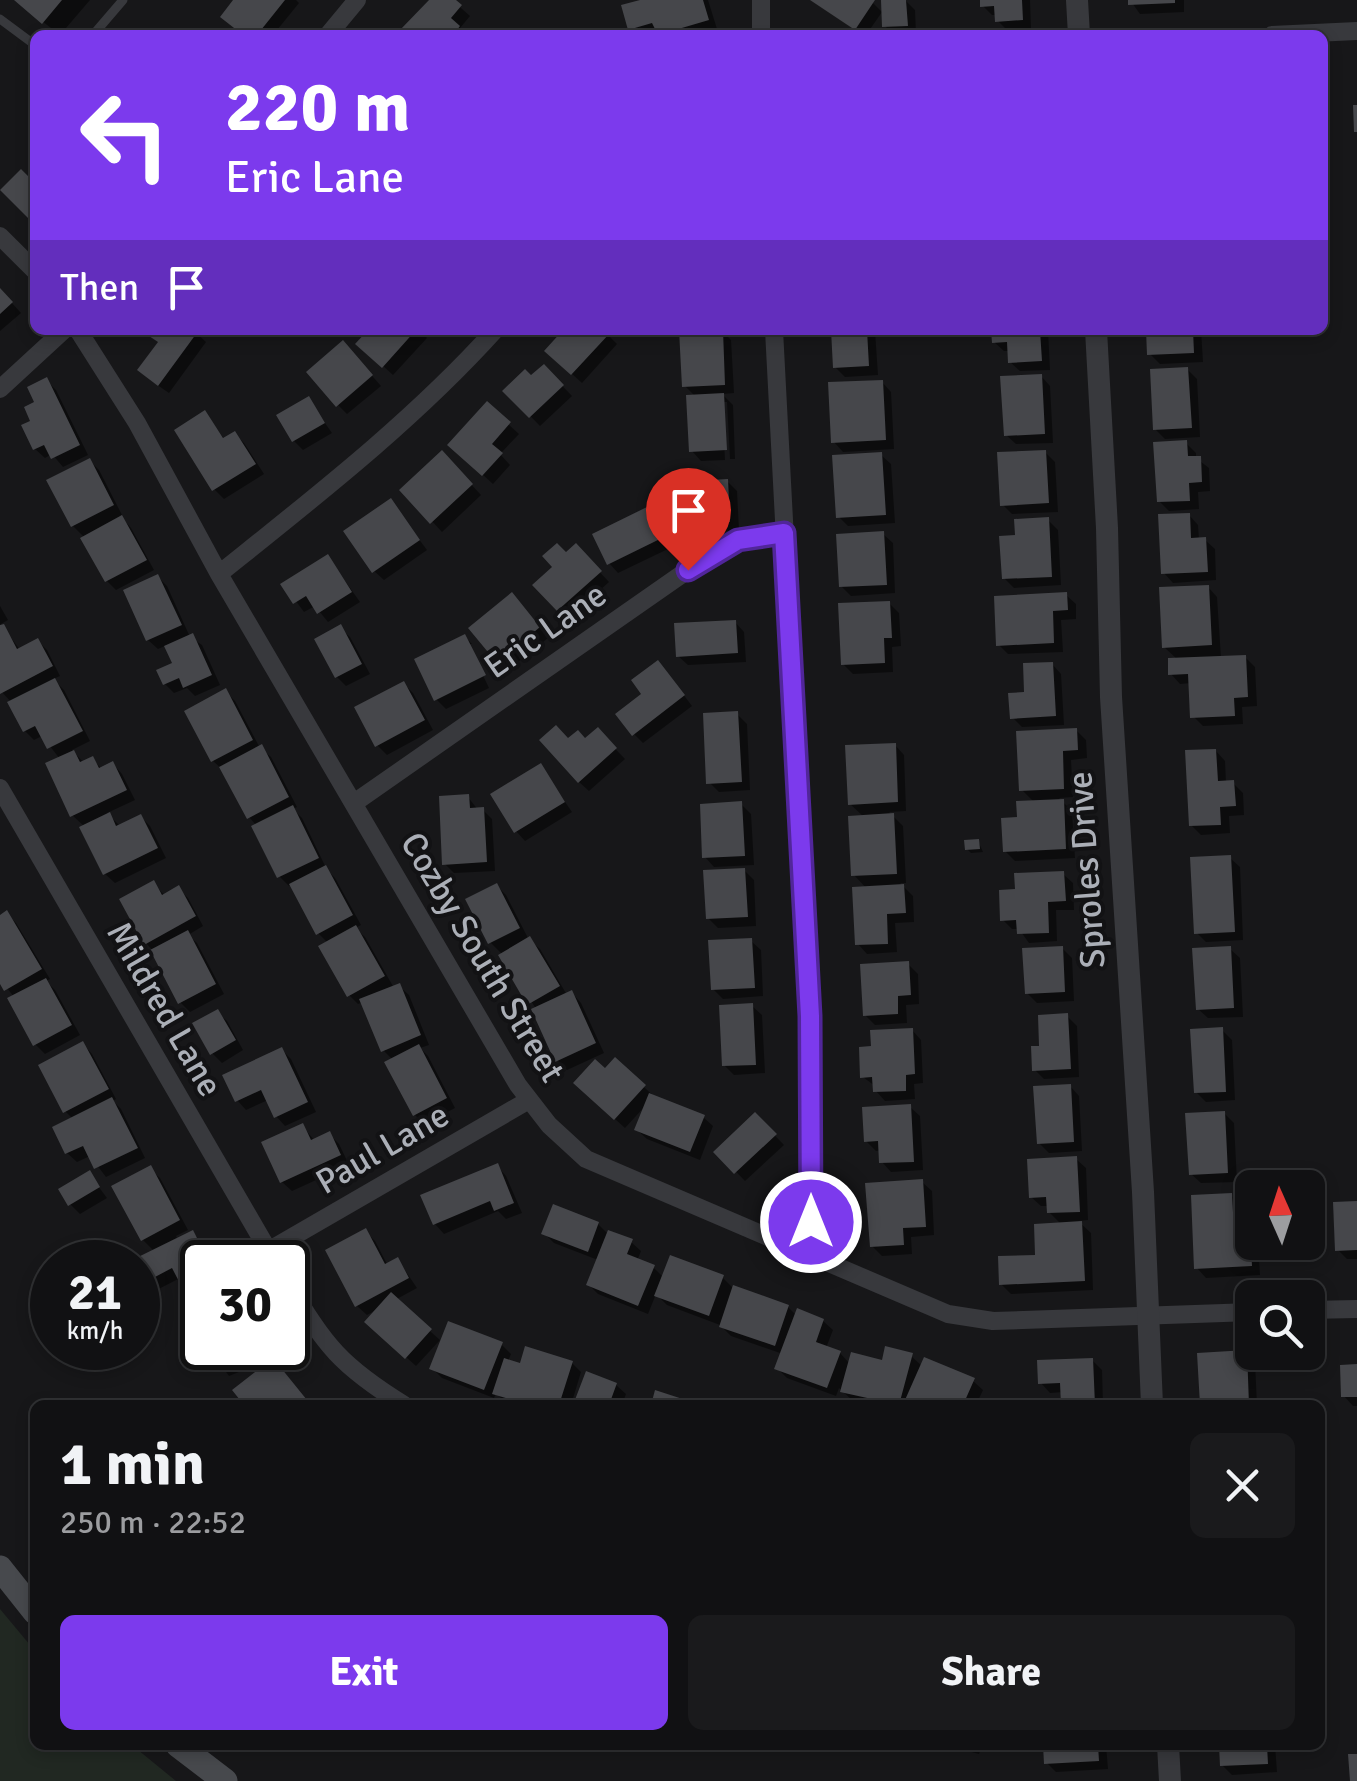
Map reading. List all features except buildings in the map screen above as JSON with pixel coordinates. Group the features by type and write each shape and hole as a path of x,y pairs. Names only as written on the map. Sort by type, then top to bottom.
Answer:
{"main road":[{"path":"0,1568 30,1606"},
{"path":"184,1750 218,1779"}],"street":[{"path":"332,30 357,0"},
{"path":"761,0 761,30"},
{"path":"1078,0 1079,30"},
{"path":"1328,33 1357,32"},
{"path":"0,236 30,265"},
{"path":"0,388 58,335"},
{"name":"Cozby South Street","path":"81,335 137,423 219,574 529,1100 586,1160 948,1314 993,1321 1235,1313"},
{"path":"219,574 355,464 491,335"},
{"path":"774,335 810,1016 812,1256"},
{"name":"Sproles Drive","path":"1096,335 1111,698 1152,1400"},
{"name":"Eric Lane","path":"354,804 718,549 738,540 784,533"},
{"name":"Mildred Lane","path":"0,788 262,1240"},
{"name":"Paul Lane","path":"300,1240 529,1100"},
{"path":"1325,1310 1357,1309"},
{"path":"310,1319 340,1360 397,1400"},
{"path":"1168,1750 1170,1781"}],"lane":[{"path":"96,30 123,0"},
{"path":"0,19 30,41"}],"shaded area":[{"path":"0,1609 30,1645 30,1750 138,1750 176,1781 0,1781"}],"route":[{"path":"688,570 738,540 784,533 810,1016 811,1222"}]}
